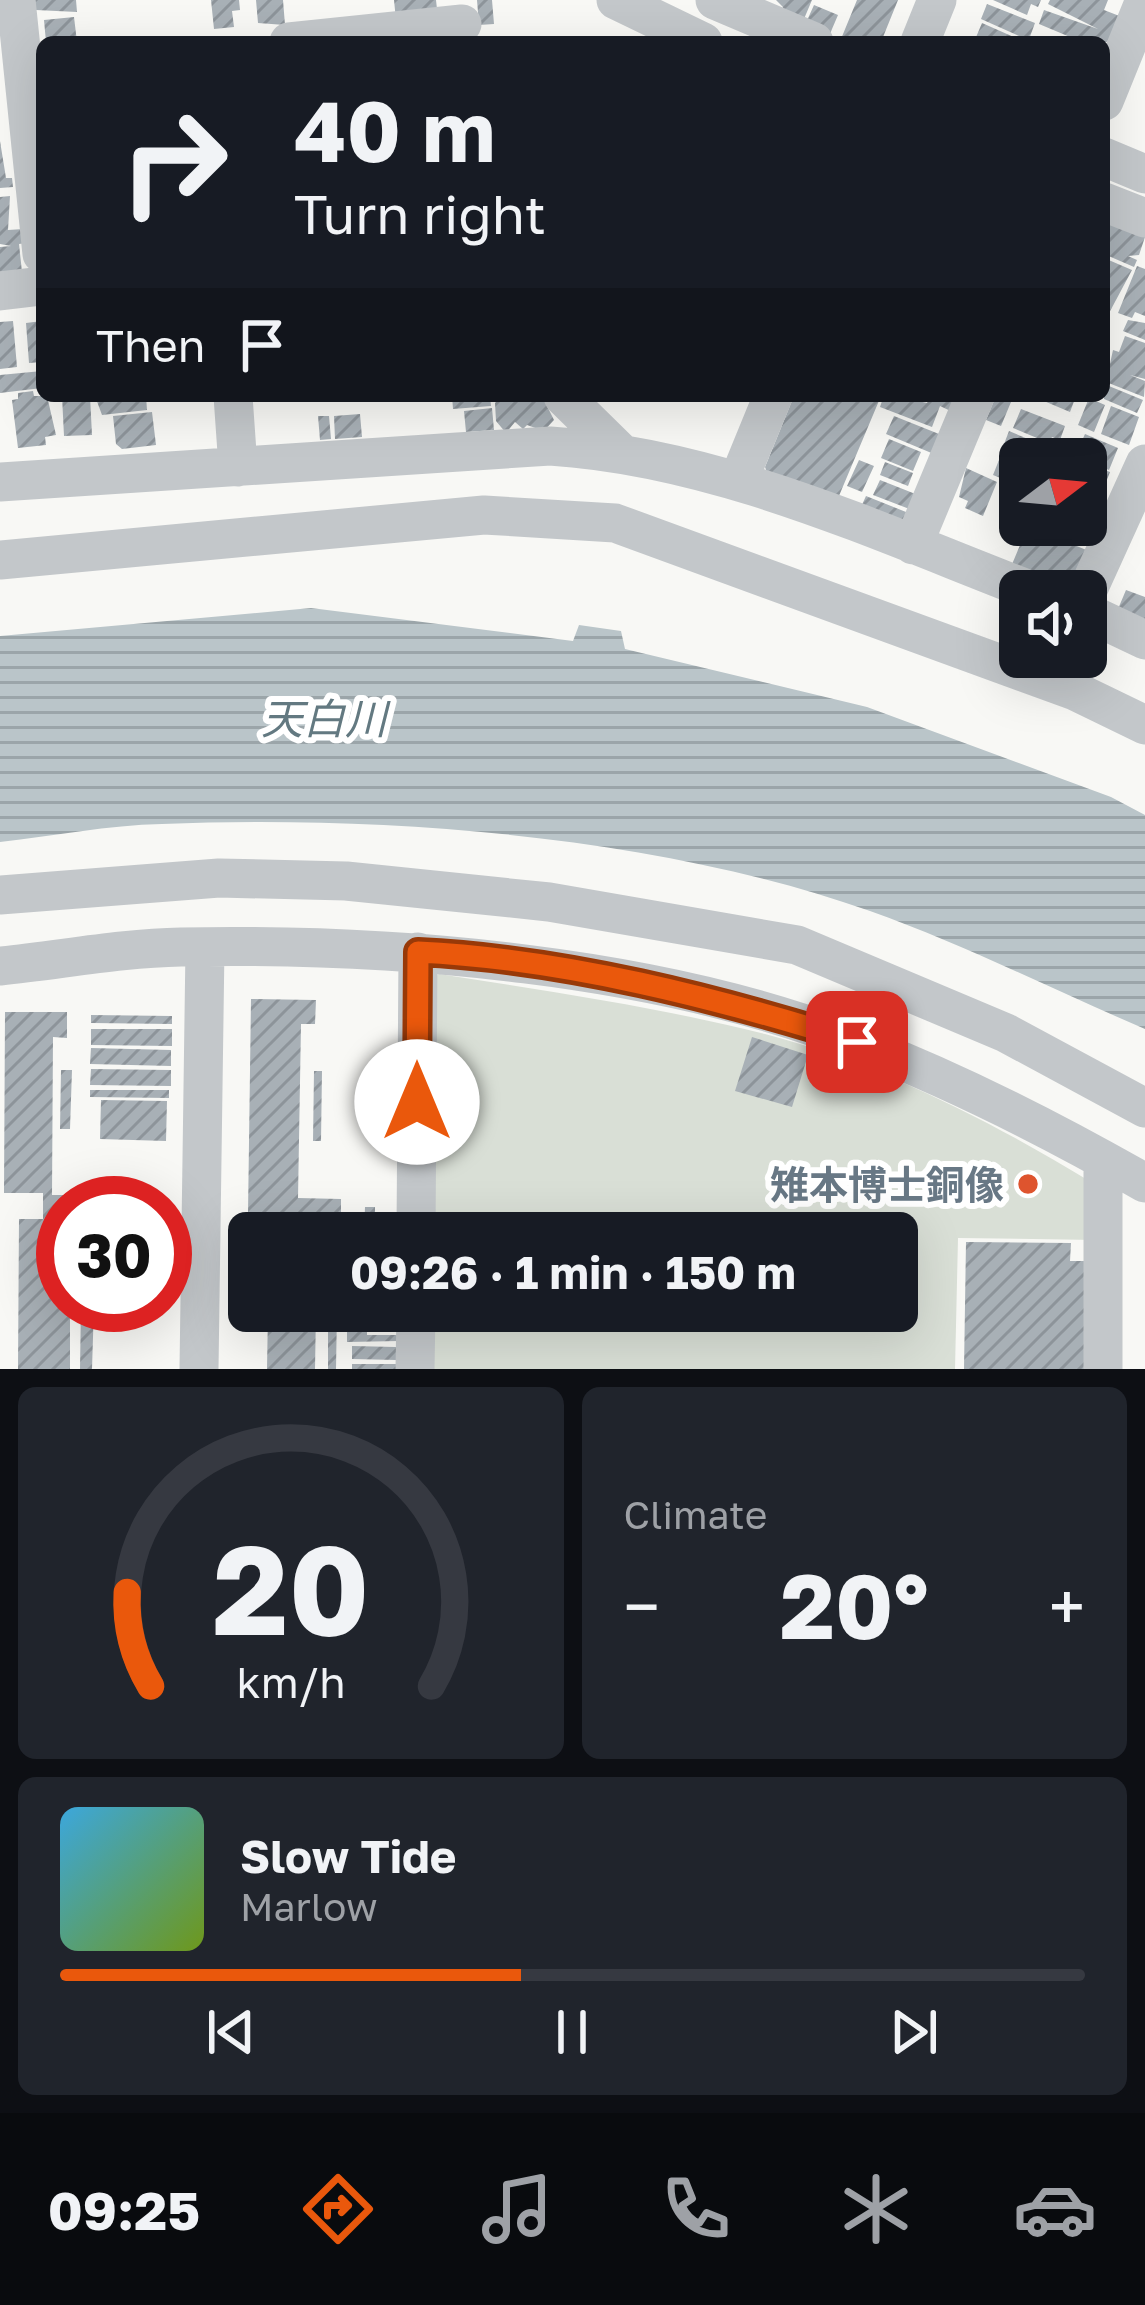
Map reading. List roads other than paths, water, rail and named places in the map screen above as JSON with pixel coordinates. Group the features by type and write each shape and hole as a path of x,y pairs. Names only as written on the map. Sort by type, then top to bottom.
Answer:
{"street":[{"path":"16,0 32,69 36,143"},
{"path":"616,0 691,36"},
{"path":"923,36 938,0"},
{"path":"1110,86 1145,0"},
{"path":"726,2 801,36"},
{"path":"341,36 462,22"},
{"path":"1110,159 1145,174"},
{"path":"1110,204 1145,218"},
{"path":"0,290 36,287"},
{"path":"233,402 238,467"},
{"path":"569,402 618,450"},
{"path":"739,479 770,402"},
{"path":"913,545 973,402"},
{"path":"0,482 550,446 618,450 739,479 999,578"},
{"path":"1097,570 1145,464"},
{"path":"0,560 484,515 615,523 1075,691 1145,725"},
{"path":"1107,622 1145,640"},
{"path":"0,895 219,878 346,881 566,904 796,945 1006,1033 1145,1108"},
{"path":"199,1369 205,947"},
{"path":"0,966 205,947 418,952 567,971 772,1015 857,1042 950,1083 1145,1183"},
{"path":"416,1212 418,952"},
{"path":"1103,1163 1103,1369"},
{"path":"415,1369 416,1332"}],"water":[{"name":"天白川","path":"311,608 573,641 579,625 621,631 625,649 867,707 1111,797 1145,815 1145,1029 870,911 702,864 612,848 428,828 248,822 122,826 0,842 0,636"}],"place":[{"name":"雉本博士銅像","path":"1028,1184"}]}
